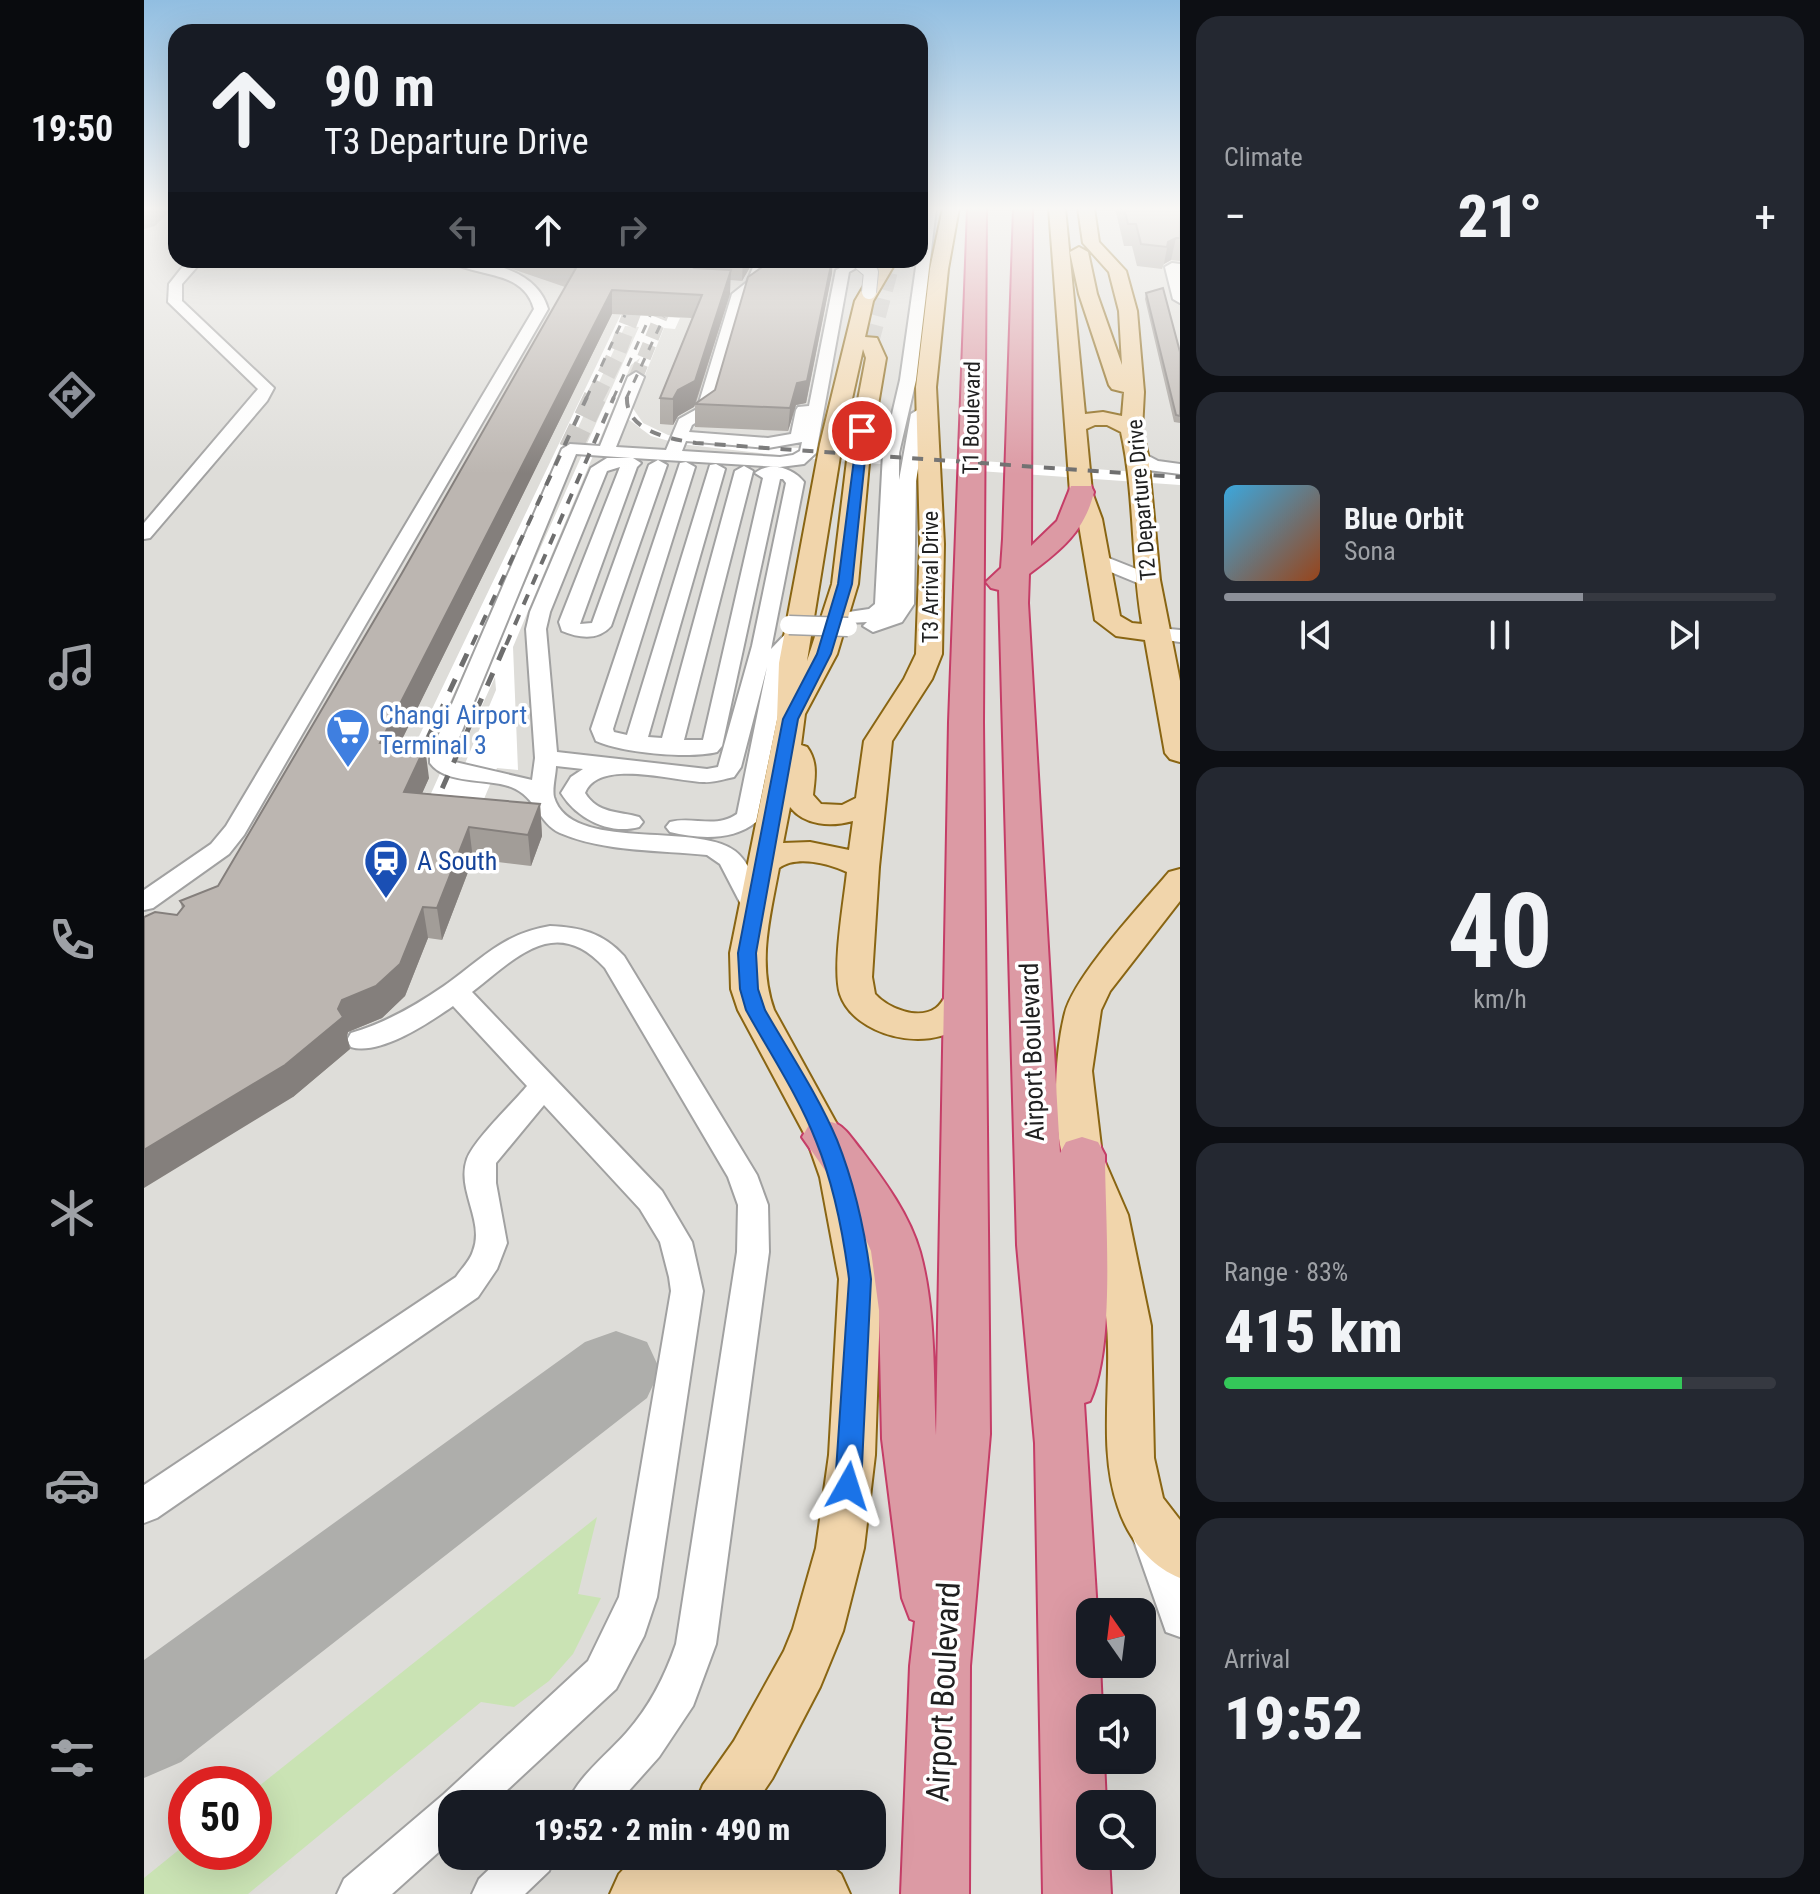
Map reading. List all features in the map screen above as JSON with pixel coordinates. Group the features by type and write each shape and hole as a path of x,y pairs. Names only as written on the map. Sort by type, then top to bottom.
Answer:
{"highway":[{"name":"T1 Boulevard","path":"969,627 974,296"},
{"path":"1012,296 1013,304 1023,318"},
{"name":"Airport Boulevard","path":"1023,296 1013,603 1015,672 1041,1245 1062,1443 1077,1894"},
{"path":"969,627 991,591 1067,530 1078,509 1081,492"},
{"name":"Airport Boulevard","path":"935,1894 940,1666 963,1434 963,995 969,627"},
{"path":"825,1137 874,1203 895,1251 904,1310 909,1439 940,1666"},
{"path":"1062,1443 1080,1321 1082,1155"}],"main road":[{"path":"732,1790 753,1760 802,1669 818,1631 840,1548 852,1455 860,1279 840,1177 825,1137 769,1038 749,989 747,953 790,724 793,622 861,312 867,296"},
{"name":"T3 Arrival Drive","path":"929,296 926,387 932,544 929,654 918,679 878,741 863,867 855,977 857,993 864,1005 893,1021 924,1024 945,1020 953,1014 963,995"},
{"path":"1064,296 1081,492 1090,519 1108,620 1125,630 1171,645"},
{"path":"1075,428 1085,420 1103,418 1132,422 1089,296"},
{"name":"T2 Departure Drive","path":"1124,296 1130,335 1132,422 1147,580 1171,645 1180,753"},
{"path":"870,342 876,358 859,452 845,584 824,654 790,724 801,765 800,802 816,812 839,815 860,811 870,802"},
{"path":"763,865 774,856 793,852 851,859 863,867"},
{"path":"1180,879 1107,969 1083,1010 1073,1071 1082,1155 1108,1215 1129,1326 1131,1458 1142,1508 1157,1531 1180,1554"},
{"path":"683,1894 710,1875 735,1867 763,1865 792,1872 821,1894"},
{"path":"639,1894 662,1870"}],"lane":[{"path":"144,534 265,391 260,379 175,302 173,296"},
{"path":"148,907 220,849 236,830 421,514 467,442 541,309 541,303 535,296"},
{"path":"738,296 704,412 685,422 679,436 602,729 604,736 615,741 671,746 709,747 714,741 773,473"},
{"path":"679,436 768,443 798,438 829,296"},
{"path":"824,485 808,453 843,296"},
{"path":"849,622 874,615 885,606 891,453 924,296"},
{"path":"606,451 636,377"},
{"path":"762,646 772,632 793,622 879,625 895,618 903,609 907,481 912,441 926,387"},
{"path":"542,796 514,780 448,768 441,763 441,755 570,449 606,451 716,469 788,474 795,478 762,646 730,767 726,772 707,776 546,758"},
{"path":"536,641 540,612 600,468 606,463 780,462 798,460 808,453"},
{"path":"1137,455 1154,466 1180,469"},
{"path":"630,463 569,622 569,627 574,630 588,631 601,626 672,462"},
{"path":"636,742 716,469"},
{"path":"671,746 744,471"},
{"path":"1096,559 1147,580"},
{"path":"523,561 536,641 546,758 542,796 548,810 567,827 596,836 699,845 722,853 737,869 756,910"},
{"path":"774,591 793,622"},
{"path":"616,766 583,777 575,784 573,793 577,802 599,818 707,830 742,822 750,810 779,658 793,622"},
{"path":"361,1040 380,1036 456,992 494,958 522,939 556,934 580,937 601,946 615,962 742,1175 753,1205 753,1252 696,1644 679,1692 645,1743 601,1790"},
{"path":"456,992 651,1200 669,1224 680,1247 687,1291 638,1597 630,1622 602,1675 477,1790"},
{"path":"144,1506 467,1287 488,1256 493,1227 478,1172 482,1159 543,1087"},
{"path":"1142,1508 1180,1618"},
{"path":"359,1894 438,1824"},
{"path":"494,1894 519,1870"}],"shaded area":[{"path":"144,296 1180,296 1180,1894 144,1894"}],"green space":[{"path":"597,1517 578,1594 601,1598 573,1654 549,1681 514,1707 481,1702 248,1894 144,1894 144,1878 168,1859 168,1870 272,1870 272,1776"}],"pier":[{"path":"621,314 680,318 675,329 664,328 632,407 643,423 668,435 698,441 1180,475 1180,485 823,460 680,444 651,436 624,416 623,400 640,358 631,365 513,647 518,770 497,768 481,806 379,820","holes":["625,326 639,327 524,585 521,585 528,536","505,583 510,613 508,622 429,798 407,795","495,677 496,690 464,766 455,765"]}],"building":[{"name":"Changi Airport Terminal 3","path":"560,296 609,296 380,743 425,747 404,792 540,804 528,835 469,827 437,908 423,907 400,964 376,986 342,1000 338,1009 343,1017 285,1065 144,1150 144,917 155,912 177,915 184,906 180,901 218,886"},
{"name":"Changi Airport Terminal 3","path":"701,296 722,296 695,381 678,390 673,399 660,398"},
{"path":"742,296 824,296 807,381 797,383 790,408 695,404 715,390"},
{"path":"1147,296 1165,296 1180,352 1180,416 1176,415"}],"taxiway":[{"path":"144,1725 616,1370"}],"tunnel":[{"path":"595,397 616,355 638,296"},
{"path":"636,377 669,296"},
{"path":"870,342 882,296"},
{"path":"570,449 595,397"}],"railway":[{"path":"586,399 625,315"},
{"path":"613,399 650,316"},
{"path":"626,399 664,317"},
{"path":"472,645 587,397"},
{"path":"506,645 614,397"},
{"path":"627,397 628,409 641,425 662,436 696,443 1180,477"},
{"path":"414,768 472,643"},
{"path":"431,814 506,643"}],"place":[{"name":"Changi Airport Terminal 3","path":"348,769"},
{"name":"A South","path":"386,900"}],"route":[{"path":"848,1486 860,1279 856,1247 840,1177 825,1137 756,1010 749,989 747,953 791,719 824,654 845,584 862,431"}]}
